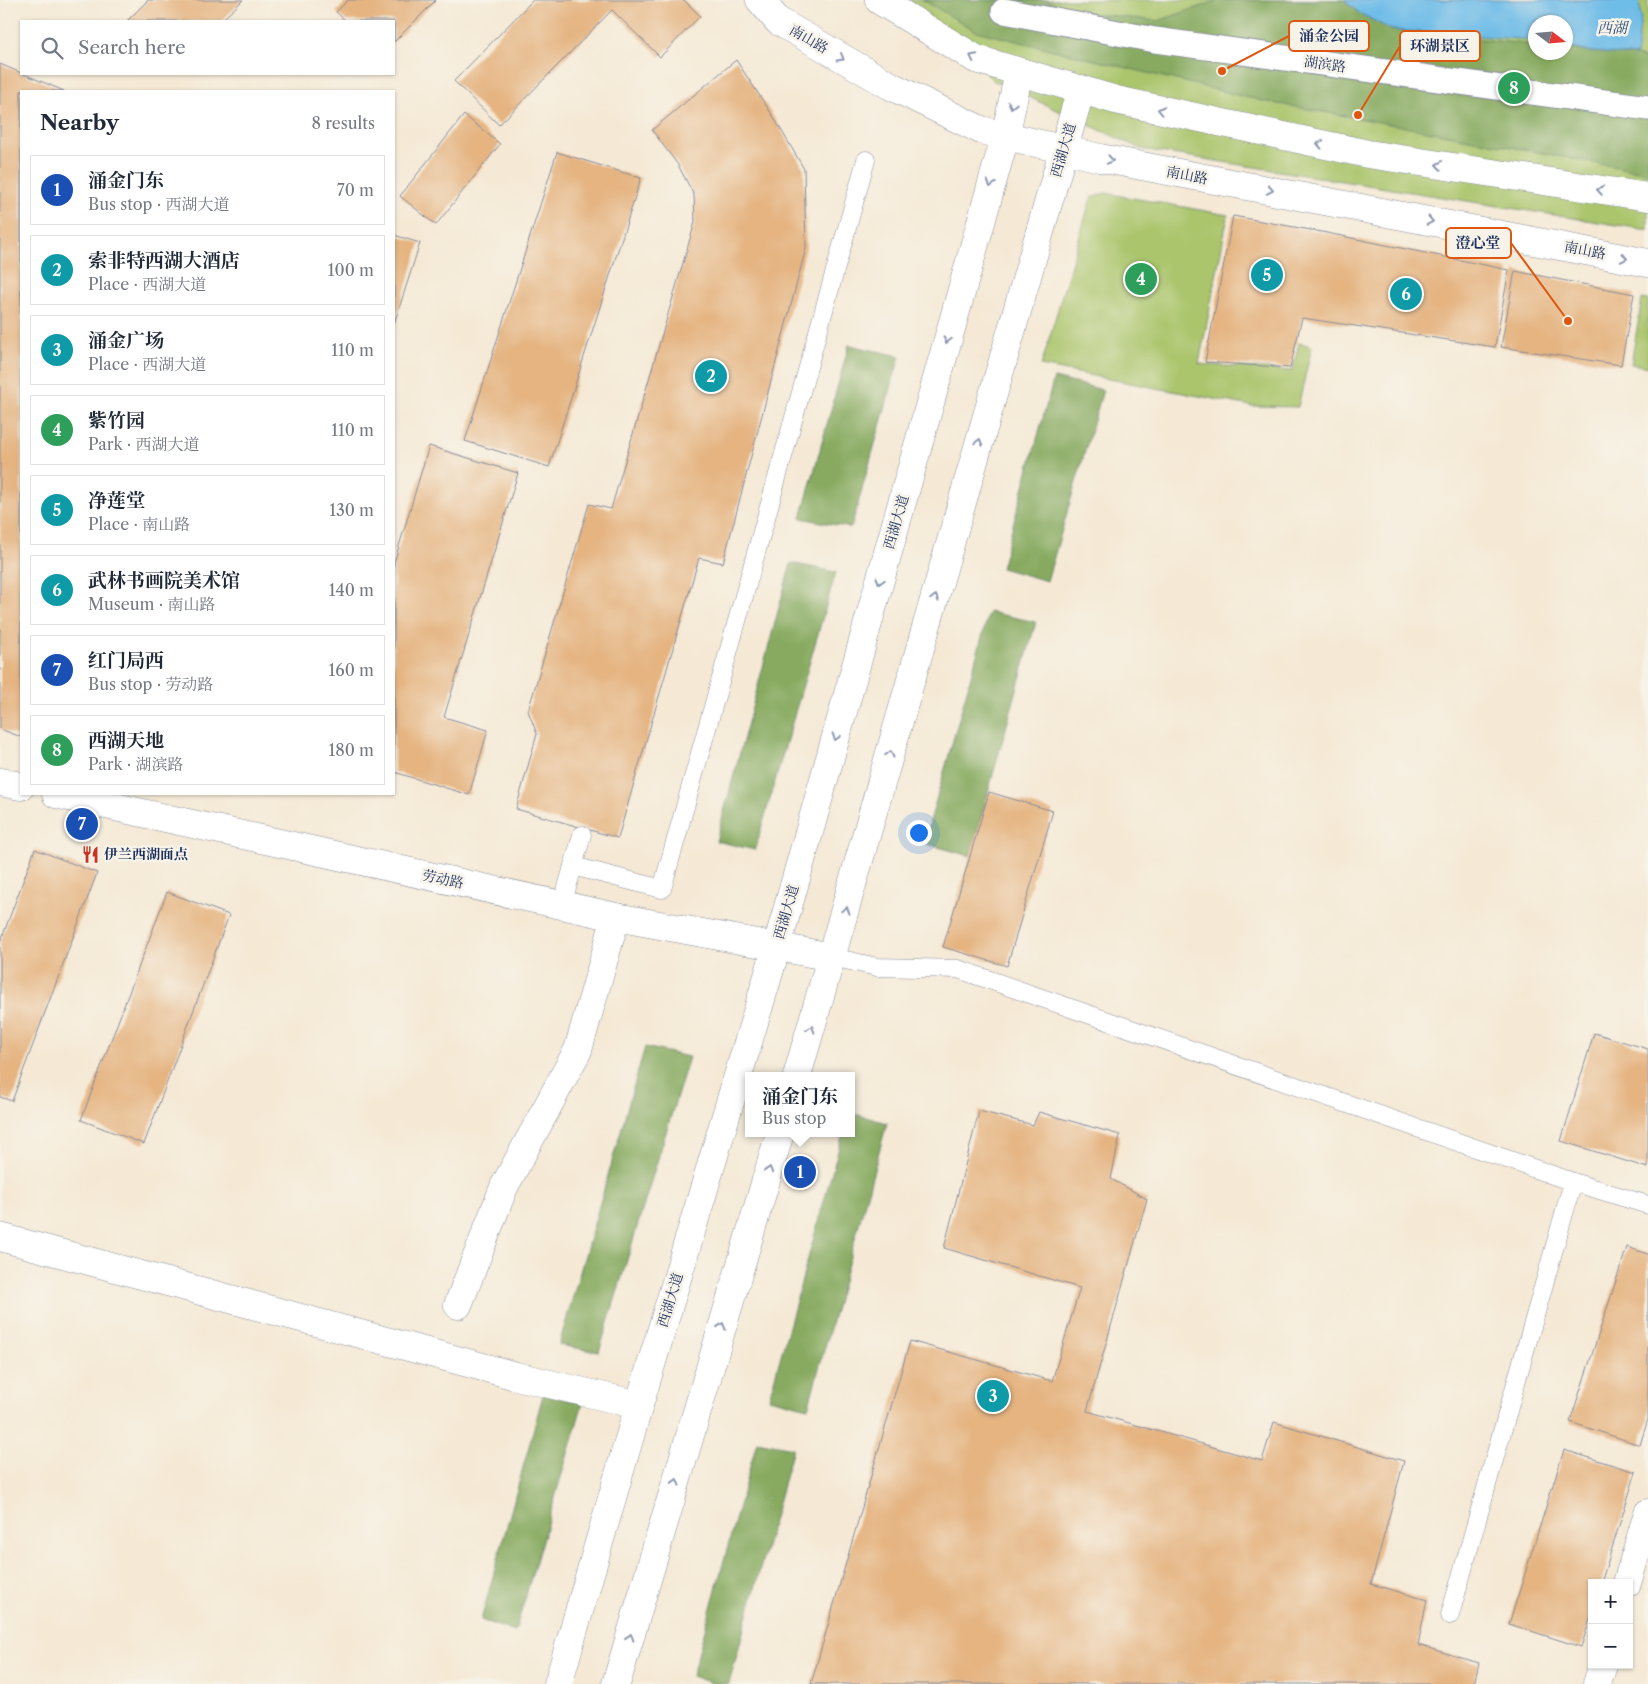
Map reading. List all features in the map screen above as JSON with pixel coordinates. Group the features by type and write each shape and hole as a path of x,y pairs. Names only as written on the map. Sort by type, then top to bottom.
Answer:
{"main road":[{"name":"南山路","path":"760,0 778,22 882,81 982,130 1005,137 1062,150 1648,262"},
{"path":"879,0 976,59 1116,100 1368,154 1648,198"},
{"name":"西湖大道","path":"558,1684 639,1405 777,946 1005,137 1019,72"},
{"name":"西湖大道","path":"798,1072 1081,89"},
{"path":"0,782 20,786"},
{"name":"劳动路","path":"61,795 616,917 832,957"},
{"path":"458,1305 504,1187 578,1050 616,917"},
{"path":"616,1684 779,1137"},
{"path":"0,1236 516,1376 639,1405"},
{"path":"1628,1579 1648,1513"},
{"path":"1597,1684 1602,1669"}],"street":[{"name":"湖滨路","path":"1004,11 1155,40 1648,108"}],"lane":[{"path":"573,866 662,889 866,160"},
{"path":"562,905 582,835"},
{"path":"832,957 877,967 958,969 1572,1182 1648,1205"},
{"path":"1450,1615 1572,1182"}],"green space":[{"path":"909,0 1648,0 1648,230 1141,149 994,81"},
{"path":"923,0 1044,0 1080,12 1158,21 1219,0 1344,0 1359,13 1392,30 1528,44 1528,60 1573,60 1573,50 1636,56 1648,60 1648,173 1262,101 976,31"},
{"path":"1105,193 1228,215 1199,364 1292,371 1299,343 1312,346 1298,407 1251,406 1041,366 1091,198"},
{"path":"1642,299 1648,300 1648,367 1631,364"},
{"path":"849,345 900,356 851,528 801,518"},
{"path":"1054,378 1103,390 1047,581 1001,568"},
{"path":"791,563 836,572 755,850 716,841"},
{"path":"989,612 1036,622 970,856 924,843"},
{"path":"645,1047 689,1057 599,1352 559,1345"},
{"path":"855,1114 887,1123 808,1408 769,1398 842,1137 855,1137"},
{"path":"543,1395 583,1403 515,1632 481,1620"},
{"path":"757,1441 793,1448 729,1684 714,1684 692,1676"}],"water":[{"name":"西湖","path":"1344,0 1639,0 1641,17 1636,56 1584,51 1573,48 1573,15 1528,15 1528,40 1392,30 1359,13"}],"building":[{"path":"148,0 243,0 222,20 128,20"},
{"path":"348,0 436,0 395,41 395,20 345,20 336,12"},
{"path":"533,0 684,0 700,16 660,57 612,10 499,125 454,81"},
{"path":"736,60 773,116 804,169 806,248 723,563 699,558 618,838 516,809 537,734 528,711 589,504 611,509 695,222 694,195 678,165 652,130"},
{"path":"0,64 20,72 20,75 26,75 62,90 20,90 20,737 0,729"},
{"path":"464,115 500,144 436,225 400,196"},
{"path":"557,152 641,178 549,467 465,441"},
{"path":"1233,216 1509,270 1495,347 1302,318 1290,368 1205,362"},
{"path":"395,235 420,243 395,321"},
{"path":"1515,271 1634,294 1621,365 1501,347"},
{"path":"429,446 518,473 444,717 488,730 469,795 395,772 395,560"},
{"path":"989,792 1053,811 1007,966 943,947"},
{"path":"35,849 97,873 12,1101 0,1097 0,943"},
{"path":"167,892 229,915 144,1144 81,1120"},
{"path":"1594,1033 1648,1049 1648,1168 1561,1141"},
{"path":"979,1111 1033,1125 1039,1112 1120,1135 1111,1179 1147,1199 1087,1411 1262,1461 1274,1422 1404,1461 1371,1584 1427,1600 1418,1645 1479,1663 1474,1684 811,1684 910,1341 1052,1381 1080,1288 944,1248"},
{"path":"1627,1247 1648,1254 1648,1419 1640,1445 1570,1422"},
{"path":"1564,1450 1636,1472 1602,1579 1588,1579 1588,1625 1581,1647 1509,1624"}],"place":[{"name":"涌金公园","path":"1222,71"},
{"name":"西湖天地","path":"1514,88"},
{"name":"环湖景区","path":"1358,115"},
{"name":"净莲堂","path":"1267,275"},
{"name":"紫竹园","path":"1141,279"},
{"name":"武林书画院美术馆","path":"1406,294"},
{"name":"澄心堂","path":"1568,321"},
{"name":"索非特西湖大酒店","path":"711,376"},
{"name":"红门局西","path":"82,824"},
{"name":"伊兰西湖面点","path":"90,854"},
{"name":"涌金门东","path":"800,1172"},
{"name":"涌金广场","path":"993,1396"}]}
